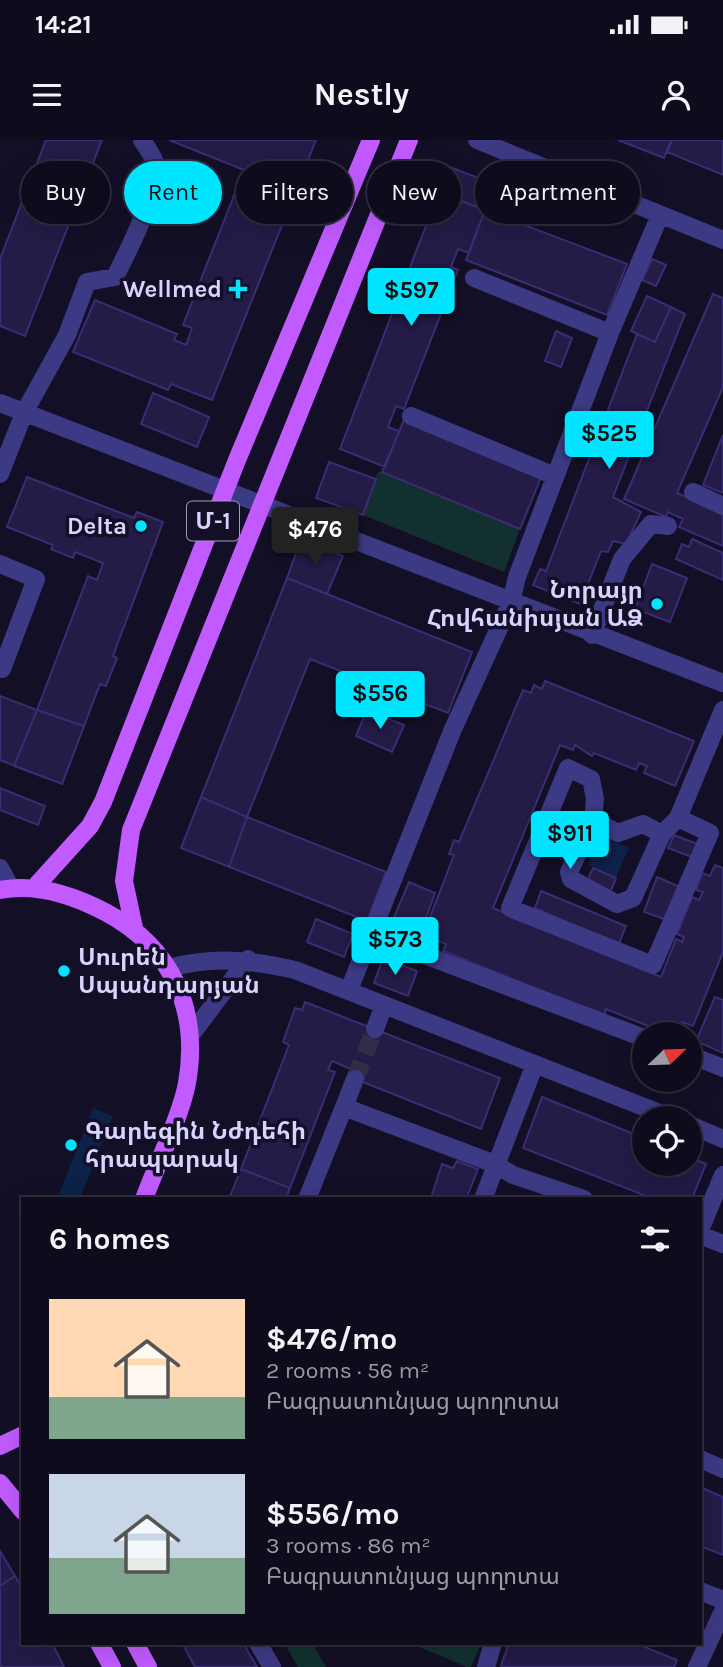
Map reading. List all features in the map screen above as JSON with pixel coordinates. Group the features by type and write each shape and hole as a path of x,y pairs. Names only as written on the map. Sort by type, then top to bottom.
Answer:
{"main road":[{"name":"Մ-1","path":"34,888 90,826 103,802 226,489 371,140"},
{"name":"Մ-1","path":"134,928 124,881 131,830 409,140"},
{"path":"6,889 34,888 85,901 134,928 169,968 184,1004 190,1036 187,1085 145,1197"},
{"path":"0,1446 21,1436"},
{"path":"0,1483 21,1509"},
{"path":"100,1645 112,1667"},
{"path":"136,1645 148,1667"}],"street":[{"path":"0,474 24,413 67,335 87,282 115,276 137,233 152,189 155,165 142,140"},
{"path":"477,140 723,240"},
{"path":"349,990 369,934 453,729 511,602 517,577 610,333 660,215"},
{"path":"474,278 610,333"},
{"path":"0,403 226,489 592,635 723,683"},
{"path":"411,416 555,476"},
{"path":"693,492 723,506"},
{"path":"592,635 622,559 651,524 668,526"},
{"path":"0,564 36,579 2,669"},
{"path":"678,817 717,836 653,965 510,908 568,768 591,779 595,799 593,820 569,872 571,878 576,884 617,904 633,898 662,834 678,817 723,710"},
{"path":"593,820 618,833 643,824 662,834"},
{"path":"0,868 6,889"},
{"path":"369,934 632,1033"},
{"path":"190,1036 248,959"},
{"path":"169,968 208,960 248,959 295,970 642,1106"},
{"path":"375,1029 384,1005"},
{"path":"702,1060 723,1068"},
{"path":"484,1197 535,1064"},
{"path":"309,1197 355,1079"},
{"path":"344,1107 495,1164 513,1175 578,1197"},
{"path":"702,1130 723,1139"},
{"path":"702,1225 723,1175"},
{"path":"702,1237 723,1244"},
{"path":"702,1460 723,1468"},
{"path":"702,1592 723,1600"},
{"path":"697,1667 723,1611"},
{"path":"259,1645 272,1667"},
{"path":"486,1667 492,1645"}],"green space":[{"path":"378,471 520,529 504,572 363,515"},
{"path":"285,1645 313,1645 326,1667 298,1667"},
{"path":"415,1645 481,1645 471,1667"}],"water":[{"path":"601,836 629,848 616,877 588,865"},
{"path":"93,1108 113,1116 81,1197 58,1197"}],"building":[{"path":"46,140 102,140 94,161 38,161"},
{"path":"169,140 316,140 308,161 236,161 236,167"},
{"path":"618,140 671,140 664,158"},
{"path":"672,140 723,140 723,175 667,152"},
{"path":"461,171 475,177 475,207 461,201"},
{"path":"236,190 236,224 282,224 212,400 171,384 168,390 73,352 95,300 177,334 174,340 186,345 192,328 183,325"},
{"path":"461,201 475,206 475,224 480,224 469,253 458,249 451,267 458,270 404,409 396,406 388,427 399,431 385,467 340,449 427,224 461,224"},
{"path":"21,205 21,224 69,224 25,336 0,326 0,259"},
{"path":"480,224 522,224 627,264 607,315 466,260"},
{"path":"652,259 666,265 656,286 642,280"},
{"path":"713,294 723,298 723,387 677,493 723,513 723,546 679,527 683,519 668,512 666,517 624,499"},
{"path":"647,296 671,307 655,342 631,331"},
{"path":"671,307 685,314 613,497 641,512 626,544 613,541 608,552 601,551 580,604 533,585 540,569 546,571 637,334 655,342"},
{"path":"556,331 572,338 561,367 545,361"},
{"path":"153,393 209,417 197,447 141,424"},
{"path":"404,420 541,477 520,529 382,472"},
{"path":"723,435 723,493 703,485"},
{"path":"329,462 376,479 363,515 316,498"},
{"path":"27,477 134,518 137,512 163,522 113,656 117,658 106,686 100,684 62,784 0,760 0,696 37,710 88,576 97,580 103,563 75,552 73,558 51,549 53,545 7,527"},
{"path":"301,539 343,556 327,594 287,578"},
{"path":"692,539 723,553 723,580 676,559 682,544 689,547"},
{"path":"652,564 687,578 670,622 635,609"},
{"path":"287,578 472,652 448,713 310,659 247,817 386,872 367,921 181,848"},
{"path":"545,681 694,741 675,786 644,773 647,766 639,763 636,770 594,753 592,756 575,745 573,750 560,745 493,908 661,977 676,939 682,942 684,937 677,934 692,897 699,900 703,892 696,890 702,873 710,876 715,865 723,868 723,952 695,1022 638,1022 606,1009 604,1016 443,951 446,944 430,938 436,923 429,920 454,855 449,854 454,840 459,842 523,690 531,693 534,685 542,689"},
{"path":"37,710 84,726 62,784 14,766"},
{"path":"367,710 404,725 392,752 356,736"},
{"path":"0,788 45,806 38,825 0,810"},
{"path":"201,797 247,817 229,867 181,848"},
{"path":"674,835 700,845 694,858 668,848"},
{"path":"593,868 616,878 610,893 586,883"},
{"path":"657,877 680,887 667,920 644,912"},
{"path":"409,882 435,893 419,938 390,927"},
{"path":"541,891 626,926 618,946 535,908"},
{"path":"316,919 353,934 344,957 307,942"},
{"path":"383,958 417,971 408,996 374,983"},
{"path":"715,997 723,1000 723,1053 702,1044 702,1027"},
{"path":"305,1002 500,1078 481,1129 355,1079 349,1076 351,1069 332,1061 328,1070 335,1072 290,1188 241,1169 289,1045 283,1042 295,1008 302,1010"},
{"path":"542,1097 632,1133 632,1176 701,1176 693,1197 649,1197 523,1148"},
{"path":"457,1161 478,1169 467,1197 431,1197 442,1164 453,1168"},
{"path":"241,1169 290,1188 287,1197 230,1197"},
{"path":"702,1488 723,1497 723,1555 702,1547"},
{"path":"0,1551 15,1576 0,1586"},
{"path":"15,1576 21,1586 21,1645 53,1645 64,1667 0,1667 0,1586"},
{"path":"183,1645 244,1645 257,1667 195,1667"},
{"path":"508,1645 640,1645 677,1660 674,1667 501,1666"}],"tunnel":[{"path":"355,1079 375,1029"}],"place":[{"name":"Wellmed","path":"238,289"},
{"name":"Delta","path":"141,526"},
{"name":"Նորայր Հովհանիսյան ԱՁ","path":"657,604"},
{"name":"Սուրեն Սպանդարյան","path":"64,971"},
{"name":"Գարեգին Նժդեհի հրապարակ","path":"71,1145"}]}
